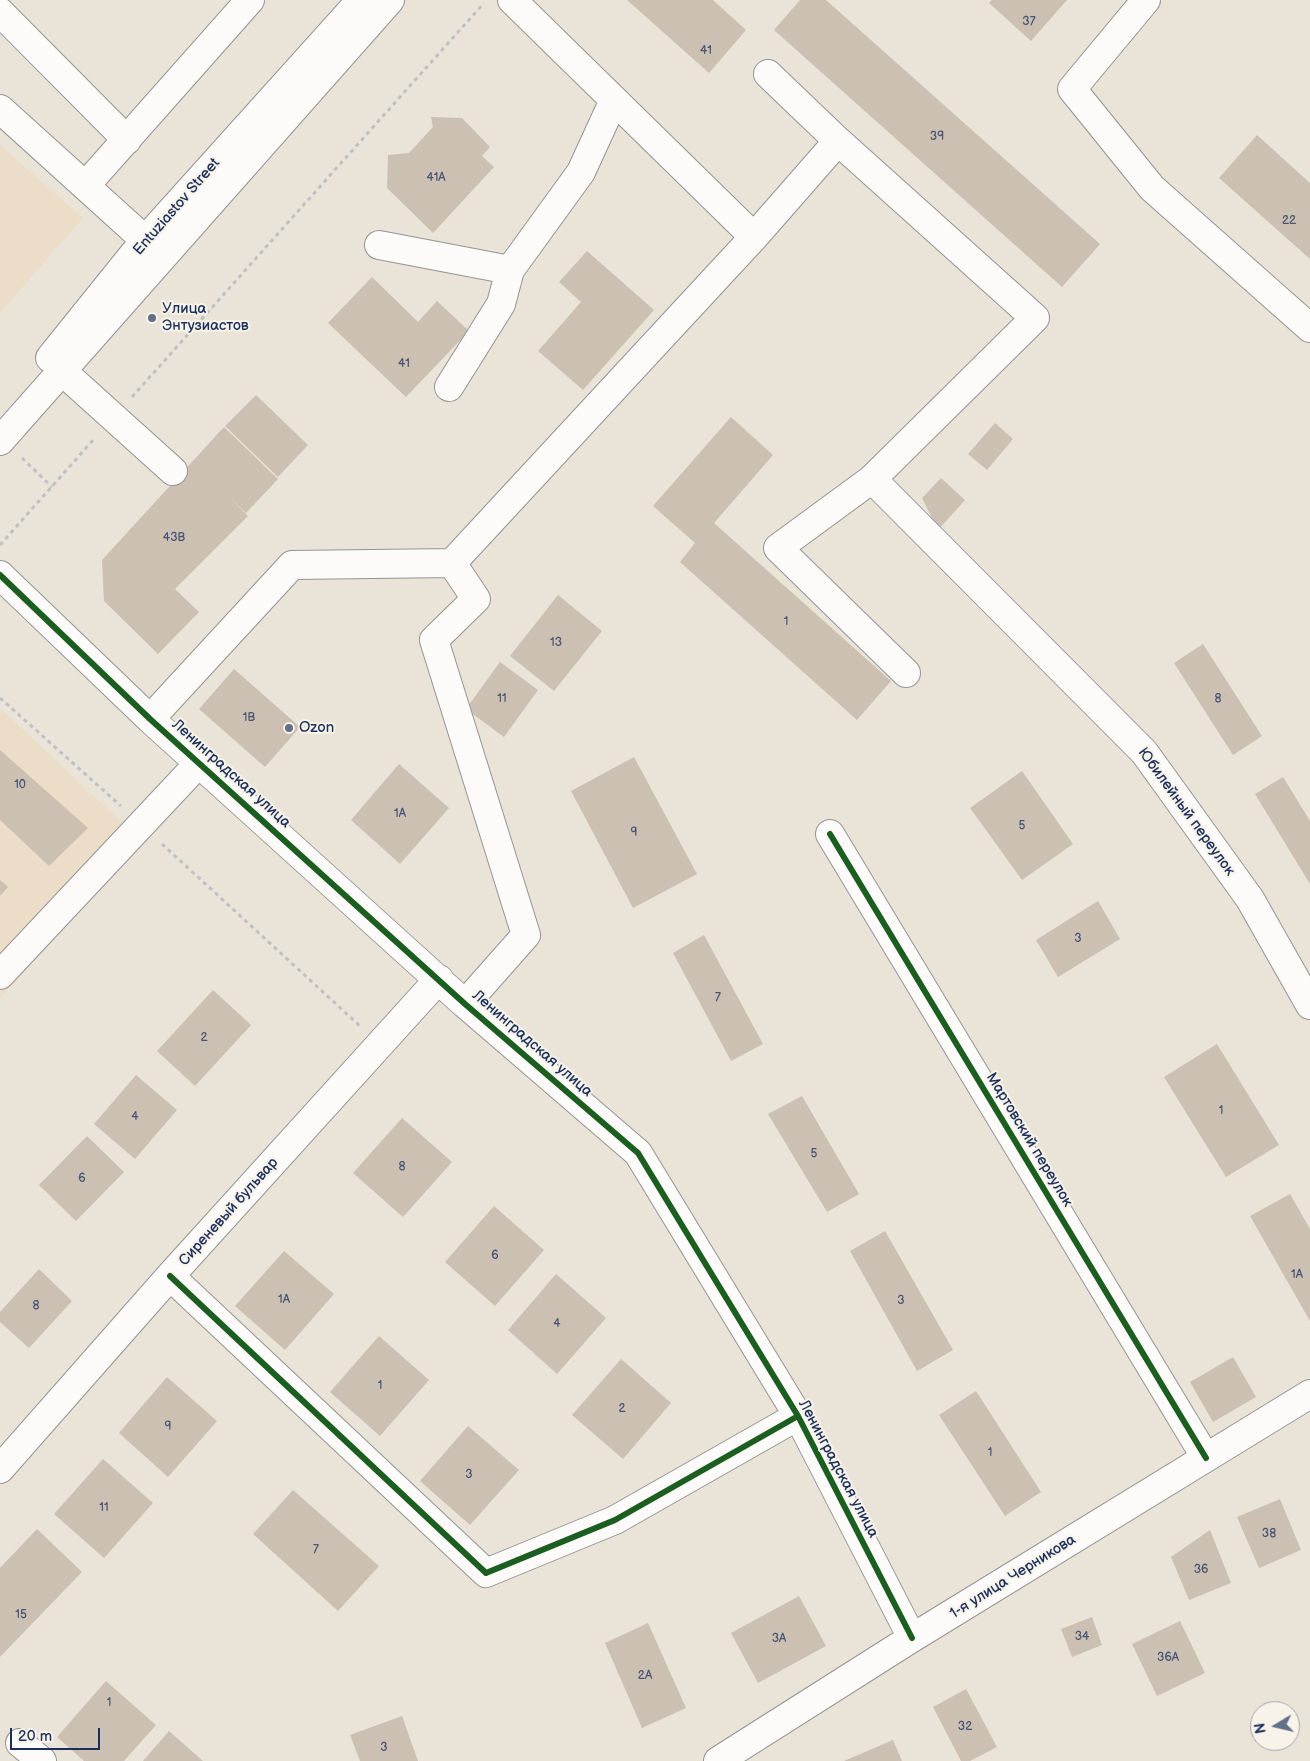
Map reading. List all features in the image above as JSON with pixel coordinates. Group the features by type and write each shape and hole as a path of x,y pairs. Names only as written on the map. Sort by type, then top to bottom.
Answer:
{"street":[{"path":"86,185 250,0"},
{"name":"Entuziastov Street","path":"1,433 146,240 361,0"},
{"path":"1,433 62,371 390,0"},
{"path":"512,0 754,237"},
{"path":"1146,0 1072,88 1152,188 1310,328"},
{"path":"0,12 126,140"},
{"path":"768,74 838,141 1035,318 872,478 778,548 906,673"},
{"path":"449,387 502,304 510,270 581,172 614,100"},
{"path":"0,110 146,240"},
{"path":"150,719 292,565 452,564 754,237 838,141"},
{"path":"379,245 510,270"},
{"path":"62,371 173,471"},
{"name":"Юбилейный переулок","path":"872,478 1144,752 1250,899 1310,1005"},
{"path":"452,564 476,599 434,640 526,935 465,1004"},
{"name":"Ленинградская улица","path":"0,575 150,719 200,762 465,1004 638,1153 798,1416 912,1638"},
{"path":"0,976 200,762"},
{"name":"Мартовский переулок","path":"830,834 1206,1458"},
{"name":"Сиреневый бульвар","path":"0,1469 170,1276 439,979"},
{"path":"170,1276 486,1573 615,1520 798,1416"},
{"name":"1-я улица Черникова","path":"718,1761 912,1638 1310,1394"},
{"path":"20,1742 42,1761"}],"path":[{"path":"0,545 487,0"},
{"path":"1,433 52,487"},
{"path":"0,698 141,824 381,1045"}],"shaded area":[{"path":"0,145 83,218 0,313"},
{"path":"0,708 144,843 0,998"}],"building":[{"path":"627,0 713,0 746,30 709,73"},
{"path":"800,0 826,0 1100,244 1062,287 774,30"},
{"path":"992,0 1067,0 1031,41 989,3"},
{"path":"431,117 462,118 490,147 482,156 494,167 433,233 387,188 388,155 409,153 433,127"},
{"path":"1257,135 1310,183 1310,259 1219,178"},
{"path":"587,251 654,310 583,390 538,351 581,302 559,282"},
{"path":"372,277 418,322 437,301 469,331 406,397 328,323"},
{"path":"256,395 308,445 278,477 225,426"},
{"path":"731,417 773,455 714,523 891,681 857,720 680,562 695,543 653,506"},
{"path":"995,423 1013,439 987,470 968,454"},
{"path":"224,427 278,479 246,513 229,497 248,516 175,589 199,612 158,654 104,601 102,560"},
{"path":"941,478 965,500 938,530 922,498"},
{"path":"558,595 602,631 554,691 510,656"},
{"path":"1203,644 1262,736 1233,755 1174,663"},
{"path":"500,662 538,690 504,737 466,709"},
{"path":"234,669 300,727 265,767 199,709"},
{"path":"0,750 88,828 49,866 0,820"},
{"path":"634,757 697,874 633,908 571,791"},
{"path":"399,764 449,808 400,864 351,820"},
{"path":"1022,771 1073,844 1022,880 970,808"},
{"path":"1283,777 1310,821 1310,884 1255,794"},
{"path":"0,880 8,887 0,896"},
{"path":"1098,901 1120,939 1058,977 1036,940"},
{"path":"704,935 763,1044 731,1061 673,953"},
{"path":"213,990 251,1025 195,1086 157,1051"},
{"path":"1217,1044 1279,1145 1226,1177 1164,1077"},
{"path":"136,1075 177,1110 135,1159 94,1124"},
{"path":"802,1096 859,1194 827,1212 768,1114"},
{"path":"402,1118 452,1162 403,1217 353,1173"},
{"path":"87,1136 124,1172 76,1221 39,1185"},
{"path":"1290,1194 1310,1229 1310,1321 1250,1216"},
{"path":"494,1206 544,1250 495,1306 445,1262"},
{"path":"885,1231 953,1350 917,1371 850,1251"},
{"path":"284,1251 334,1294 285,1350 235,1306"},
{"path":"39,1269 72,1301 29,1348 0,1322 0,1312"},
{"path":"556,1274 606,1318 557,1374 508,1330"},
{"path":"379,1336 429,1380 380,1436 330,1392"},
{"path":"1233,1357 1256,1397 1213,1422 1190,1382"},
{"path":"621,1359 671,1403 623,1459 572,1415"},
{"path":"167,1377 217,1421 168,1477 119,1433"},
{"path":"976,1391 1041,1492 1005,1516 939,1415"},
{"path":"468,1426 519,1470 470,1525 420,1481"},
{"path":"103,1459 153,1503 104,1558 54,1514"},
{"path":"293,1490 379,1566 338,1611 253,1534"},
{"path":"1280,1499 1301,1550 1259,1568 1237,1517"},
{"path":"37,1529 82,1572 0,1657 0,1568"},
{"path":"1210,1530 1231,1583 1189,1600 1171,1557"},
{"path":"799,1596 826,1646 758,1683 731,1633"},
{"path":"1092,1617 1102,1645 1072,1657 1061,1629"},
{"path":"1180,1621 1205,1673 1157,1696 1132,1644"},
{"path":"648,1623 686,1708 642,1728 605,1643"},
{"path":"106,1681 156,1725 124,1761 84,1761 57,1737"},
{"path":"966,1689 997,1747 970,1761 961,1761 933,1707"},
{"path":"402,1716 418,1761 360,1761 350,1735"},
{"path":"169,1731 203,1761 143,1761"},
{"path":"893,1740 902,1761 844,1761"}],"cycle path":[{"path":"0,575 150,719 465,1004 638,1153 798,1416 912,1638"},
{"path":"830,834 1206,1458"},
{"path":"170,1276 486,1573 615,1520 798,1416"}],"place":[{"name":"Улица Энтузиастов","path":"152,318"},
{"name":"Ozon","path":"289,728"}]}
